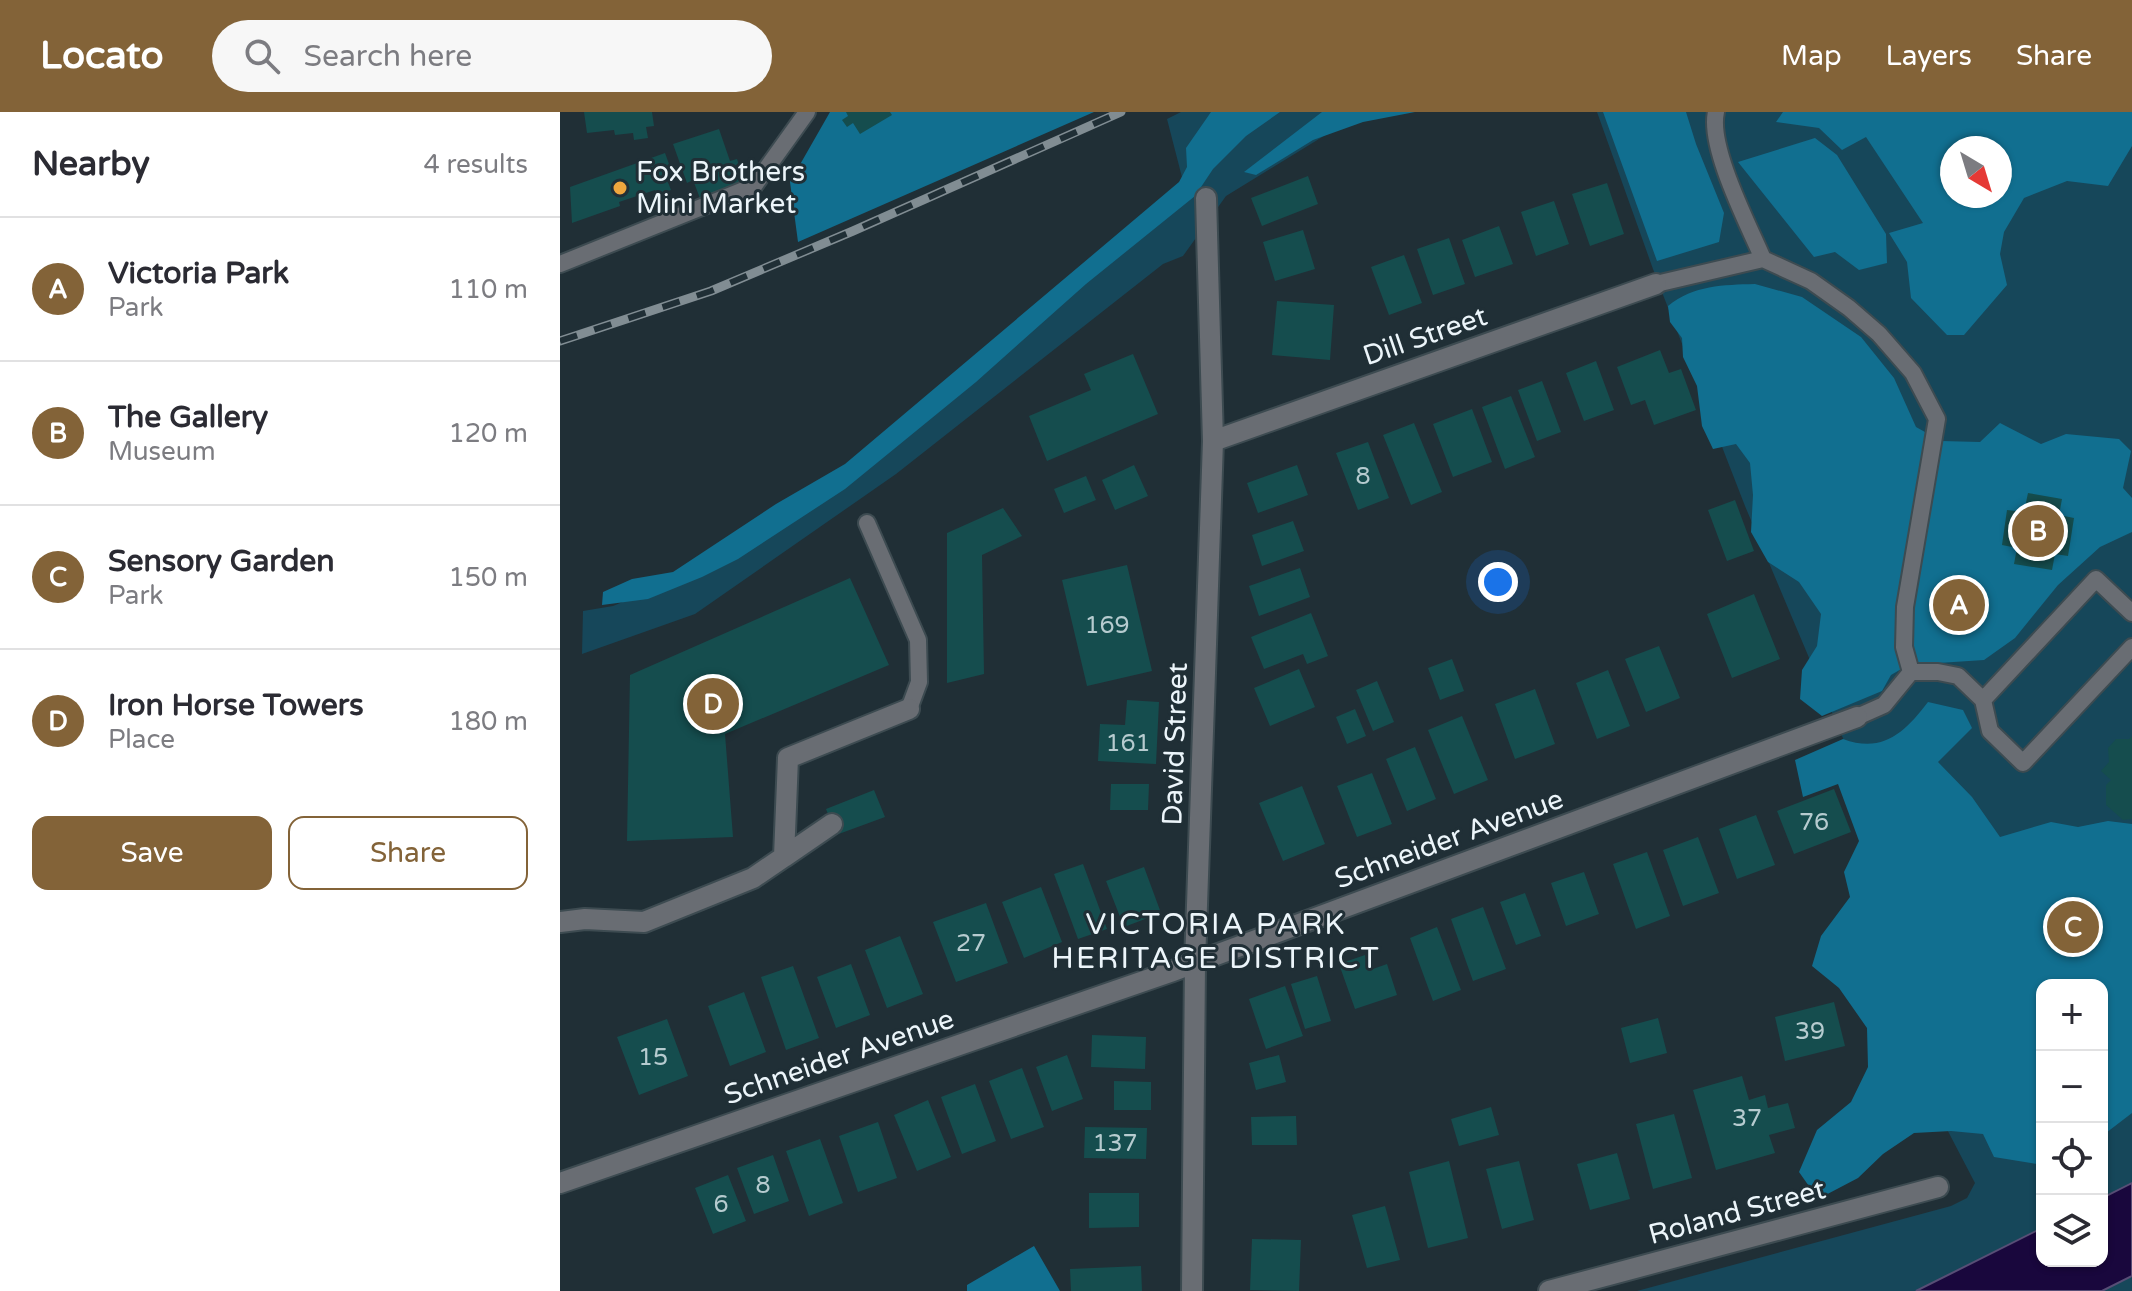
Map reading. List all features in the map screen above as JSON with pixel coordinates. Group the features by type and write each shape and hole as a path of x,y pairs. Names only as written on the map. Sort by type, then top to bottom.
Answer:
{"street":[{"name":"David Street","path":"1192,1291 1195,963 1213,441 1206,198"},
{"name":"Dill Street","path":"1213,441 1656,284"},
{"path":"560,922 585,919 644,922 753,878 784,857 788,758 909,709"},
{"name":"Schneider Avenue","path":"560,1183 1195,963 1857,717"},
{"name":"Roland Street","path":"1549,1291 1938,1187"}],"lane":[{"path":"560,264 754,186 807,112"},
{"path":"1716,112 1713,126 1726,169 1763,259"},
{"path":"1656,284 1763,259 1811,281 1879,334 1913,373 1937,419 1905,607 1904,647 1911,672"},
{"path":"867,523 918,640 919,682 909,709"},
{"path":"1983,700 2096,579 2132,613"},
{"path":"1911,672 1958,676 1983,700 1990,731 2023,763 2132,647"},
{"path":"1857,717 1884,705 1911,672"}],"shaded area":[{"path":"830,112 1094,112 798,242 790,182"},
{"path":"1181,112 1363,112 1226,196 1183,256 1163,264 896,474 695,614 582,654 583,611 613,606 671,582 781,520 1184,185 1167,119"},
{"path":"1211,112 1280,112 1246,136 1213,169 1195,196 1086,284 976,382 845,489 738,559 702,577 648,599 602,605 603,592 632,579 673,572 776,504 845,464 1179,182 1187,167 1186,148"},
{"path":"1322,112 1415,112 1363,122 1313,140 1256,175 1244,172"},
{"path":"1597,112 2132,112 2132,1291 1637,1291 1951,1206 1967,1198 1975,1183 1854,951 1918,916 1745,506 1653,269"},
{"path":"1603,112 1686,112 1724,213 1719,242 1657,261"},
{"path":"1783,112 2132,112 2132,146 2108,186 2067,181 2024,198 2004,232 2000,254 2007,285 1964,335 1947,335 1911,298 1907,262 1889,233 1923,223 1866,137 1842,150 1819,128 1776,122"},
{"path":"1815,138 1837,155 1886,234 1887,263 1859,270 1835,252 1814,257 1738,162"},
{"path":"1755,284 1802,297 1861,337 1894,378 1916,427 1941,441 1980,442 2000,423 2041,444 2066,434 2119,439 2131,451 2123,488 2132,498 2132,532 2100,547 2058,585 2015,638 1984,660 1908,665 1891,675 1882,691 1822,716 1800,699 1802,670 1817,646 1821,614 1799,582 1768,562 1751,532 1753,495 1750,463 1736,444 1713,449 1702,426 1697,386 1683,357 1682,338 1670,322 1668,306 1688,294 1720,286"},
{"path":"1928,702 1963,710 1972,728 1938,762 1972,797 2000,837 2051,822 2078,827 2108,821 2132,824 2132,1113 2108,1131 2108,979 2036,979 2036,1164 1994,1157 1983,1134 1951,1131 1914,1133 1883,1154 1858,1178 1818,1199 1799,1172 1817,1130 1851,1102 1868,1067 1867,1028 1839,988 1812,966 1821,936 1850,897 1844,872 1859,841 1838,784 1803,797 1795,760 1843,739 1857,743 1881,742 1911,723"},
{"path":"2132,1183 2132,1276 2102,1291 1916,1291 2036,1231 2036,1267 2108,1267 2108,1195"},
{"path":"1034,1246 1060,1291 967,1291 967,1285"}],"building":[{"path":"584,112 652,112 654,126 646,127 648,138 634,140 633,133 615,135 614,130 587,133"},
{"path":"846,112 890,112 892,115 860,134 853,123 847,127 842,120 848,116"},
{"path":"719,129 730,161 737,159 745,183 701,201 693,180 687,183 673,144"},
{"name":"Fox Brothers Mini Market","path":"665,153 673,175 666,177 671,190 656,195 655,190 619,202 620,206 572,223 570,187"},
{"path":"1308,176 1318,204 1262,226 1251,198"},
{"path":"1607,183 1624,234 1590,246 1572,194"},
{"path":"1554,201 1569,244 1536,256 1521,212"},
{"path":"1499,226 1513,264 1475,277 1462,240"},
{"path":"1303,230 1315,269 1275,281 1263,242"},
{"path":"1449,238 1465,284 1433,295 1417,249"},
{"path":"1404,255 1422,303 1389,315 1371,267"},
{"path":"1277,301 1334,305 1330,360 1272,355"},
{"path":"1660,350 1669,373 1681,369 1696,410 1654,425 1645,400 1631,405 1617,367"},
{"path":"1133,354 1158,414 1047,461 1029,416 1091,390 1084,374"},
{"path":"1596,361 1614,410 1584,421 1566,373"},
{"path":"1542,381 1561,432 1537,441 1518,390"},
{"path":"1511,396 1535,457 1505,469 1482,407"},
{"path":"1472,409 1492,462 1453,477 1433,424"},
{"path":"1414,423 1442,492 1411,505 1383,435"},
{"path":"1368,442 1389,498 1358,510 1336,453"},
{"path":"1134,465 1148,496 1115,510 1102,480"},
{"path":"1297,465 1308,495 1258,513 1247,483"},
{"path":"1086,476 1096,500 1064,513 1054,489"},
{"path":"2028,493 2062,499 2059,515 2074,518 2068,556 2055,554 2052,570 2014,564 2017,548 2002,545 2007,510 2024,512"},
{"path":"1735,500 1754,551 1727,561 1708,510"},
{"path":"1003,508 1022,536 982,555 984,674 947,683 947,533"},
{"path":"1293,521 1304,551 1262,566 1252,535"},
{"path":"1127,565 1152,671 1087,686 1062,580"},
{"path":"1300,568 1310,597 1259,616 1249,586"},
{"path":"850,578 889,665 725,734 733,837 627,841 630,675"},
{"path":"1754,594 1780,659 1732,678 1707,614"},
{"path":"1311,613 1328,656 1307,664 1303,654 1264,669 1251,637"},
{"path":"1659,646 1680,698 1646,712 1625,659"},
{"path":"1452,659 1464,691 1440,700 1428,668"},
{"path":"1299,669 1315,707 1270,726 1254,688"},
{"path":"1608,670 1630,726 1597,739 1576,683"},
{"path":"1377,681 1394,722 1373,731 1356,690"},
{"path":"1535,689 1555,744 1515,759 1495,704"},
{"path":"1127,700 1159,702 1156,764 1098,761 1100,724 1125,725"},
{"path":"1355,709 1366,736 1347,744 1336,717"},
{"path":"1462,716 1488,780 1454,794 1428,730"},
{"path":"2132,736 2132,819 2123,820 2106,805 2106,785 2111,780 2101,771 2109,762 2108,748 2116,739"},
{"path":"1415,747 1436,799 1407,811 1386,759"},
{"path":"1372,773 1392,824 1357,837 1337,786"},
{"path":"1111,784 1149,784 1148,810 1110,810"},
{"path":"1302,786 1325,844 1283,861 1259,803"},
{"path":"1834,789 1851,832 1794,854 1777,811"},
{"path":"874,790 885,817 836,835 826,809"},
{"path":"1756,815 1775,865 1737,879 1719,829"},
{"path":"1698,837 1719,893 1683,906 1663,850"},
{"path":"1647,852 1670,916 1636,929 1613,864"},
{"path":"1083,864 1107,929 1078,939 1054,874"},
{"path":"1144,867 1161,913 1124,927 1106,881"},
{"path":"1584,872 1599,914 1566,926 1551,883"},
{"path":"1041,887 1062,942 1024,958 1002,902"},
{"path":"1525,893 1541,936 1516,945 1500,902"},
{"path":"986,903 1008,963 956,982 933,922"},
{"path":"1483,907 1506,969 1473,981 1451,919"},
{"path":"1437,927 1461,990 1433,1001 1410,938"},
{"path":"900,936 923,994 887,1008 865,950"},
{"path":"1365,955 1370,970 1387,964 1397,995 1355,1009 1339,964"},
{"path":"851,964 870,1015 836,1028 817,977"},
{"path":"793,966 819,1038 786,1050 761,977"},
{"path":"1317,976 1331,1021 1305,1029 1291,984"},
{"path":"1285,986 1303,1036 1266,1049 1249,999"},
{"path":"744,992 766,1052 730,1066 708,1006"},
{"path":"1834,1002 1845,1046 1785,1061 1775,1017"},
{"path":"1658,1018 1667,1053 1630,1063 1621,1028"},
{"path":"667,1019 688,1076 639,1095 617,1037"},
{"path":"1092,1035 1146,1037 1145,1069 1091,1067"},
{"path":"1067,1055 1083,1099 1052,1111 1036,1067"},
{"path":"1279,1055 1286,1082 1256,1090 1249,1063"},
{"path":"1022,1068 1044,1127 1011,1139 989,1081"},
{"path":"1742,1076 1749,1100 1765,1095 1768,1108 1788,1103 1795,1128 1769,1135 1775,1153 1716,1170 1693,1090"},
{"path":"1114,1081 1151,1082 1151,1110 1114,1110"},
{"path":"975,1084 996,1141 962,1154 941,1097"},
{"path":"928,1100 951,1157 917,1171 894,1115"},
{"path":"1491,1107 1499,1135 1459,1146 1451,1119"},
{"path":"1674,1114 1692,1178 1653,1189 1636,1124"},
{"path":"1296,1116 1297,1145 1252,1145 1251,1117"},
{"path":"878,1122 897,1178 858,1192 839,1136"},
{"path":"1085,1127 1147,1128 1146,1159 1084,1158"},
{"path":"820,1139 843,1203 809,1216 786,1151"},
{"path":"1617,1153 1630,1199 1590,1210 1577,1164"},
{"path":"773,1155 789,1201 754,1214 737,1168"},
{"path":"1449,1161 1468,1238 1428,1248 1409,1172"},
{"path":"1519,1161 1534,1220 1502,1229 1486,1169"},
{"path":"728,1175 746,1221 713,1234 695,1188"},
{"path":"1089,1193 1139,1193 1139,1227 1089,1228"},
{"path":"1385,1206 1400,1260 1367,1268 1352,1215"},
{"path":"1252,1239 1301,1240 1299,1291 1250,1290"},
{"path":"1141,1266 1142,1291 1071,1291 1070,1269"}],"railway":[{"path":"560,341 711,291 1121,112"}],"place":[{"name":"Fox Brothers Mini Market","path":"620,188"},
{"name":"The Gallery","path":"2038,531"},
{"name":"Victoria Park","path":"1959,605"},
{"name":"Iron Horse Towers","path":"713,704"},
{"name":"Sensory Garden","path":"2073,927"}],"district":[{"name":"VICTORIA PARK HERITAGE DISTRICT","path":"1216,941"}]}
